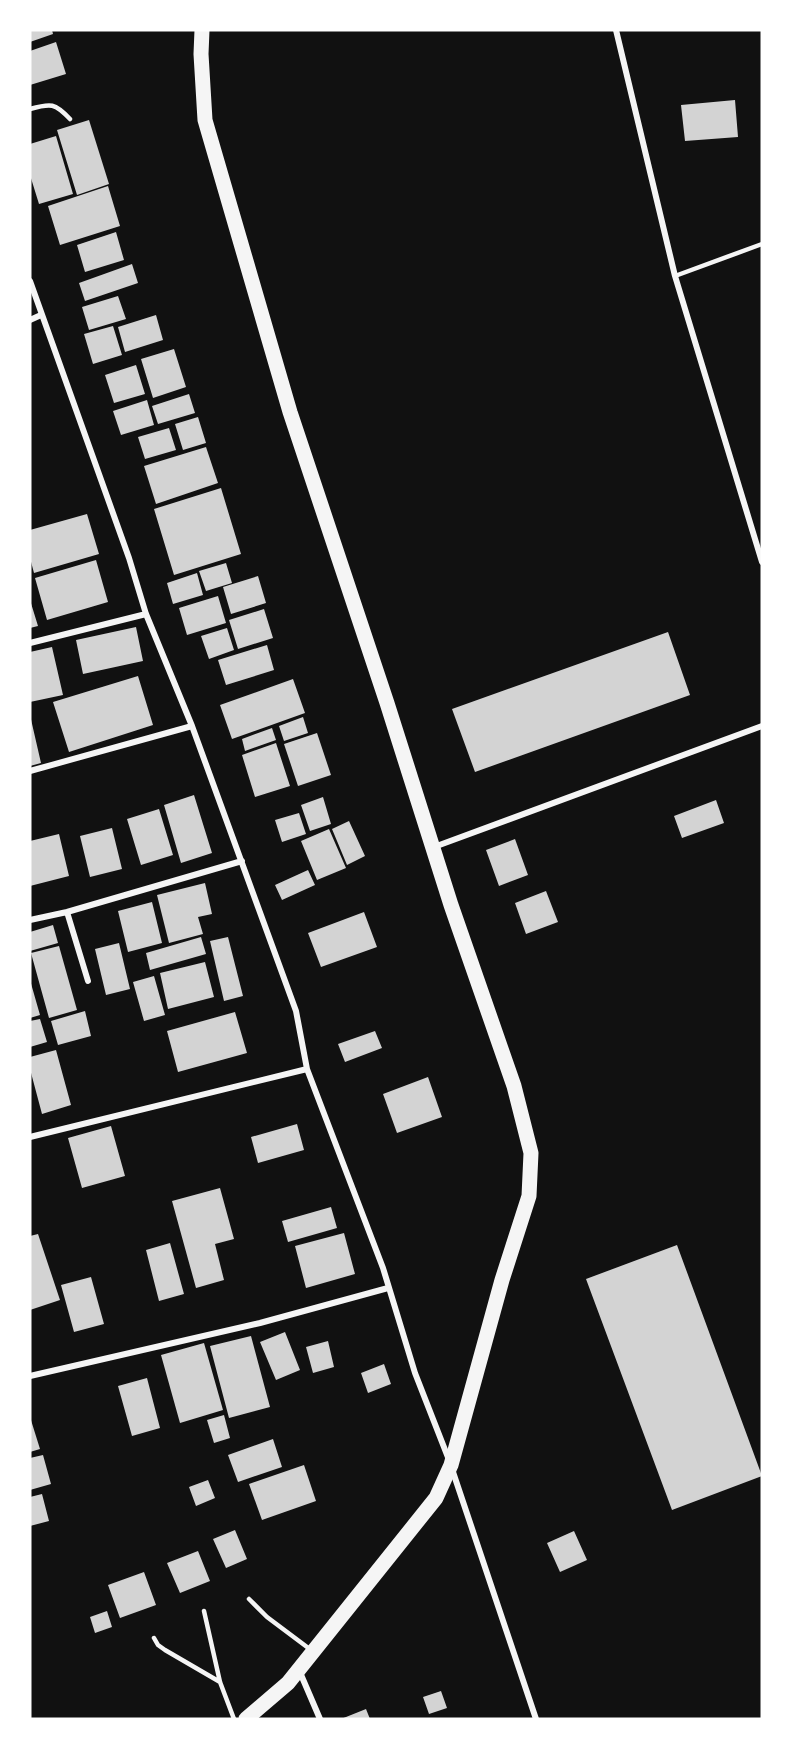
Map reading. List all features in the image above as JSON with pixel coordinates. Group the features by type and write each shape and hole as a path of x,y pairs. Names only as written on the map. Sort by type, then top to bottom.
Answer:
{"main road":[{"path":"202,30 205,120 290,412 514,1086 531,1153 529,1196 502,1280 451,1465 436,1498 288,1683 246,1719"}],"street":[{"path":"616,30 675,276 762,562"},
{"path":"30,281 146,614 192,726 296,1011 307,1069 383,1268 415,1373 451,1465 536,1719"},
{"path":"30,320 41,315"},
{"path":"30,643 146,614"},
{"path":"30,771 192,726"},
{"path":"433,847 762,726"},
{"path":"30,920 67,912 242,861"},
{"path":"67,912 88,981"},
{"path":"30,1137 307,1069"},
{"path":"30,1376 260,1323 388,1288"},
{"path":"299,1670 320,1719"}],"lane":[{"path":"30,109 51,104 60,108 70,119"},
{"path":"675,276 762,244"},
{"path":"249,1599 267,1617 313,1652"},
{"path":"204,1611 220,1682 234,1719"},
{"path":"154,1638 165,1650 220,1682"}],"building":[{"path":"30,30 52,30 53,34 30,42"},
{"path":"56,42 66,74 30,85 30,51"},
{"path":"735,100 738,137 685,141 681,105"},
{"path":"89,120 109,184 77,195 57,130"},
{"path":"56,136 73,194 39,204 30,175 30,144"},
{"path":"108,186 120,226 60,245 48,206"},
{"path":"116,232 124,260 85,272 77,245"},
{"path":"132,264 138,283 85,301 79,283"},
{"path":"118,296 126,319 89,330 82,307"},
{"path":"156,315 163,340 125,352 118,327"},
{"path":"113,326 122,355 93,364 84,334"},
{"path":"174,349 186,387 153,398 141,359"},
{"path":"136,365 145,394 114,403 105,375"},
{"path":"189,394 195,413 158,424 152,406"},
{"path":"147,400 154,425 121,435 113,411"},
{"path":"198,417 206,443 183,450 175,424"},
{"path":"169,428 176,450 145,459 138,437"},
{"path":"206,447 218,483 156,504 144,466"},
{"path":"221,488 241,554 174,575 154,509"},
{"path":"87,514 99,554 34,573 30,558 30,530"},
{"path":"96,560 108,602 47,620 35,578"},
{"path":"226,563 232,583 206,591 199,571"},
{"path":"197,573 203,595 173,604 167,583"},
{"path":"258,576 266,603 231,614 223,587"},
{"path":"218,596 226,623 187,635 179,608"},
{"path":"30,600 38,626 30,628"},
{"path":"264,609 273,638 238,649 229,620"},
{"path":"136,627 143,661 83,674 76,640"},
{"path":"227,628 234,650 209,659 201,636"},
{"path":"668,632 690,695 475,772 452,709"},
{"path":"267,645 274,670 226,685 218,660"},
{"path":"52,647 63,695 30,702 30,652"},
{"path":"138,676 153,725 69,752 53,702"},
{"path":"293,679 305,713 232,739 220,705"},
{"path":"30,715 41,763 30,766"},
{"path":"303,717 308,733 284,741 279,726"},
{"path":"272,728 276,740 245,751 242,739"},
{"path":"317,733 331,775 298,786 284,744"},
{"path":"276,743 290,786 255,797 242,755"},
{"path":"194,795 212,853 181,863 164,805"},
{"path":"323,797 331,824 310,831 301,805"},
{"path":"716,800 724,823 682,838 674,816"},
{"path":"159,809 173,855 141,865 127,819"},
{"path":"299,813 306,834 282,842 275,820"},
{"path":"349,821 365,856 347,865 332,829"},
{"path":"112,828 122,869 90,877 80,836"},
{"path":"329,829 346,868 317,880 301,841"},
{"path":"59,834 69,876 30,886 30,841"},
{"path":"515,839 528,875 499,886 486,850"},
{"path":"308,870 315,885 282,900 275,885"},
{"path":"205,883 212,914 198,917 203,934 169,943 157,895"},
{"path":"546,891 558,922 526,934 515,903"},
{"path":"152,902 162,943 128,952 118,911"},
{"path":"364,912 377,947 321,967 308,933"},
{"path":"53,925 58,943 30,951 30,932"},
{"path":"201,937 206,954 150,970 146,953"},
{"path":"228,937 243,996 224,1001 210,941"},
{"path":"119,943 130,989 106,995 95,949"},
{"path":"59,946 77,1010 49,1018 31,953"},
{"path":"205,962 214,997 168,1009 160,973"},
{"path":"154,976 165,1015 144,1021 133,982"},
{"path":"30,980 40,1015 30,1018"},
{"path":"85,1011 91,1036 58,1045 51,1021"},
{"path":"235,1012 247,1053 178,1072 167,1031"},
{"path":"40,1019 47,1042 30,1047 30,1021"},
{"path":"375,1031 382,1048 345,1062 338,1044"},
{"path":"56,1050 71,1105 42,1114 30,1069 30,1057"},
{"path":"428,1077 442,1117 397,1133 383,1094"},
{"path":"297,1124 304,1150 258,1163 251,1137"},
{"path":"111,1126 125,1176 82,1188 68,1138"},
{"path":"220,1188 234,1239 215,1244 224,1280 196,1288 172,1201"},
{"path":"331,1207 337,1228 288,1242 282,1221"},
{"path":"344,1233 355,1274 306,1288 295,1246"},
{"path":"38,1234 60,1300 30,1310 30,1236"},
{"path":"170,1243 184,1294 159,1301 146,1250"},
{"path":"677,1245 762,1476 672,1510 586,1279"},
{"path":"91,1277 104,1324 74,1332 61,1285"},
{"path":"285,1332 300,1370 276,1380 260,1342"},
{"path":"251,1336 270,1407 229,1418 210,1346"},
{"path":"328,1341 334,1367 313,1373 306,1347"},
{"path":"204,1343 223,1410 180,1423 161,1355"},
{"path":"384,1364 391,1384 368,1393 361,1373"},
{"path":"147,1378 160,1428 132,1436 118,1386"},
{"path":"224,1415 230,1438 214,1443 207,1420"},
{"path":"30,1417 40,1449 30,1452"},
{"path":"273,1439 282,1467 238,1482 228,1455"},
{"path":"43,1455 51,1484 30,1490 30,1458"},
{"path":"304,1465 316,1501 262,1520 249,1484"},
{"path":"208,1480 215,1498 196,1506 189,1487"},
{"path":"42,1494 49,1521 30,1526 30,1497"},
{"path":"235,1530 247,1559 226,1568 213,1539"},
{"path":"574,1531 587,1560 560,1572 547,1543"},
{"path":"198,1551 210,1581 180,1593 167,1563"},
{"path":"144,1572 156,1605 120,1618 108,1585"},
{"path":"107,1611 112,1627 95,1633 90,1617"},
{"path":"441,1691 447,1708 429,1714 423,1697"},
{"path":"366,1709 370,1719 341,1719"}]}
